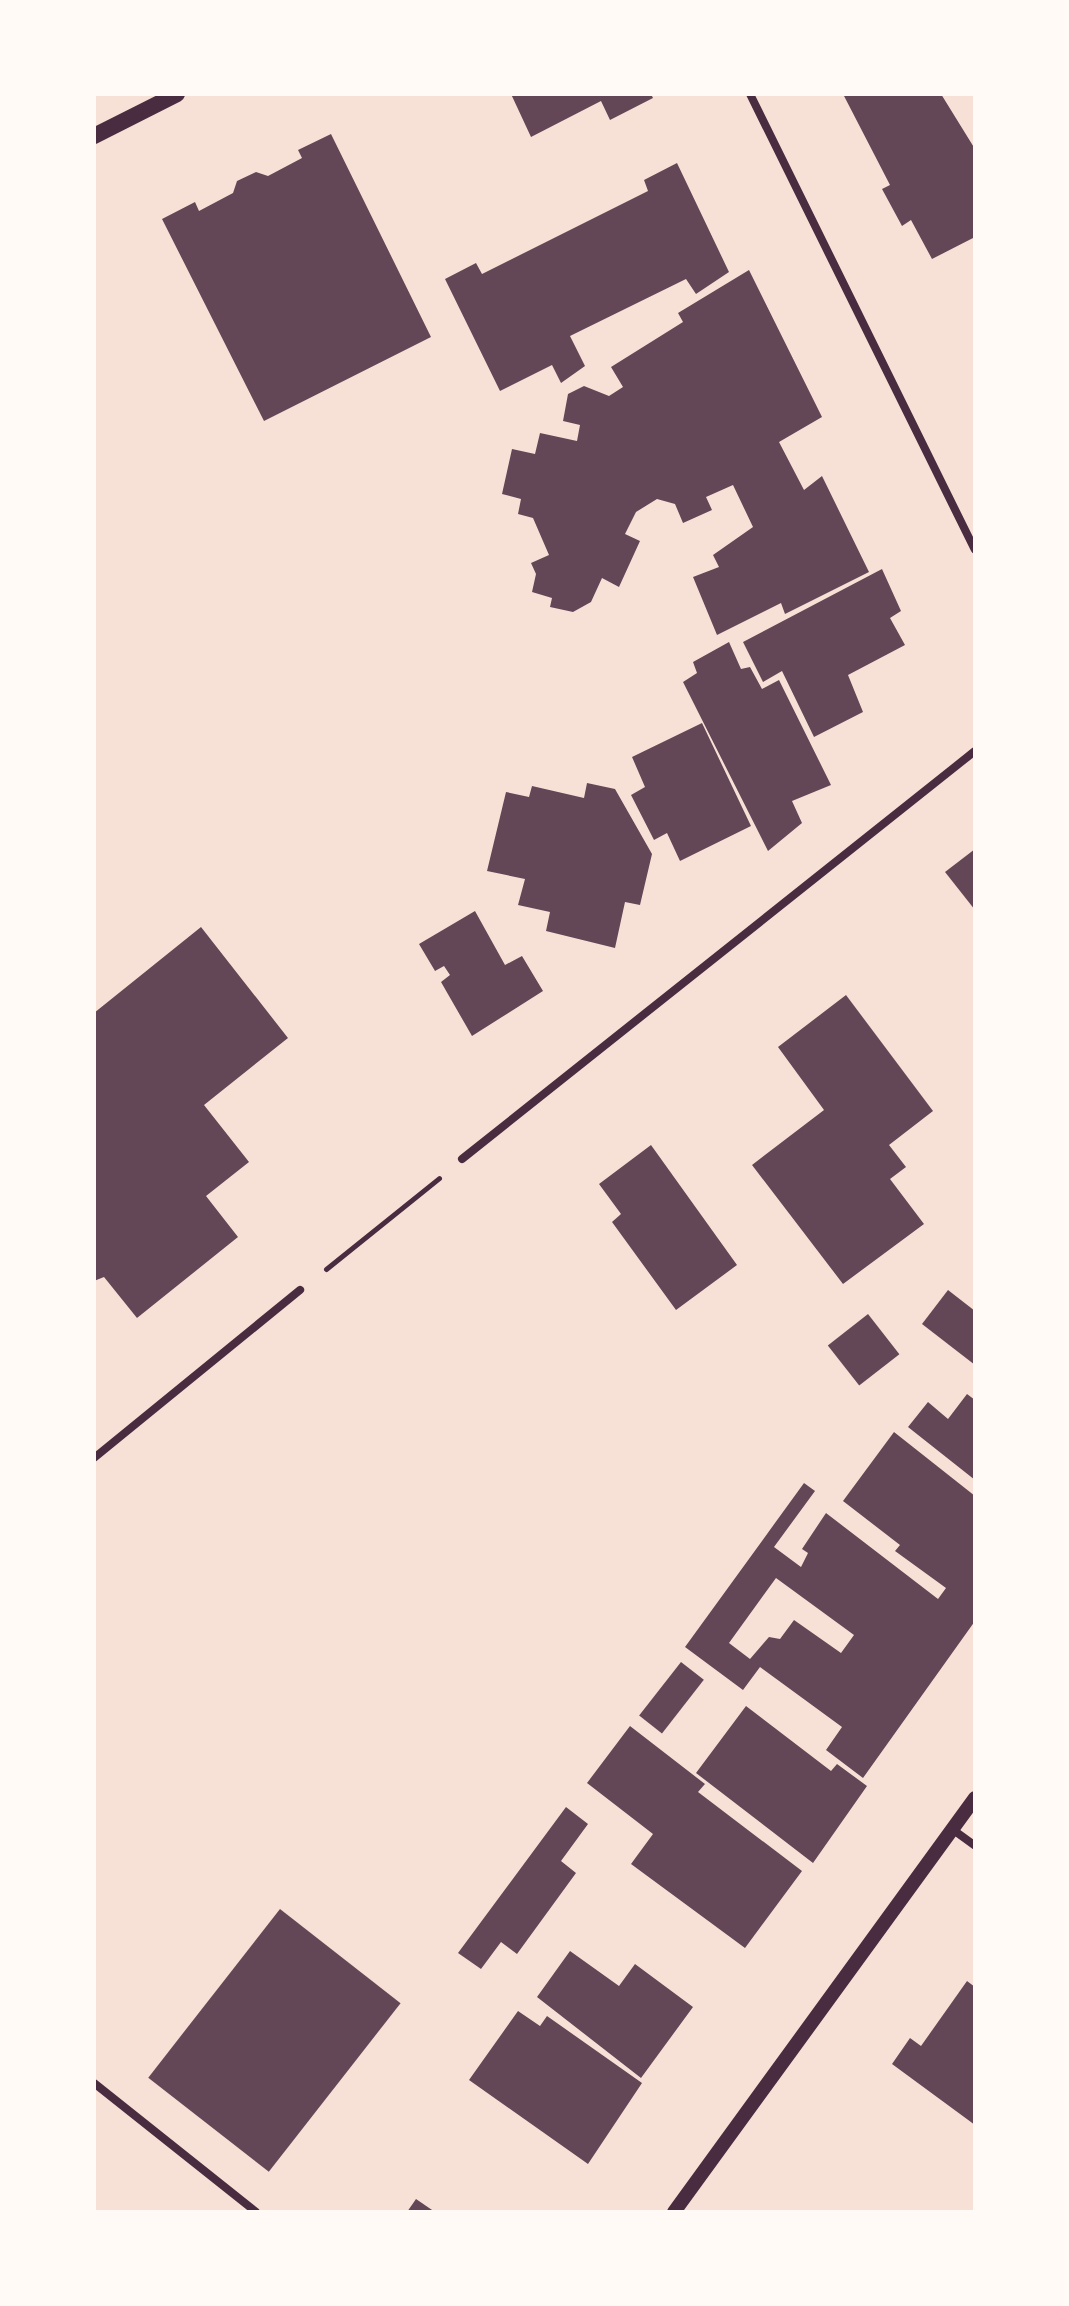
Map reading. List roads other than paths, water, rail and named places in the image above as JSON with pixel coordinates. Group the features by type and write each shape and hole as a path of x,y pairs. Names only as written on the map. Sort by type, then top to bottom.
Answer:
{"main road":[{"path":"94,136 177,94"}],"street":[{"path":"750,94 975,550"},
{"path":"462,1159 975,751"},
{"path":"94,1458 300,1290"},
{"path":"674,2212 975,1798"},
{"path":"952,1829 975,1846"},
{"path":"94,2083 256,2212"}]}
